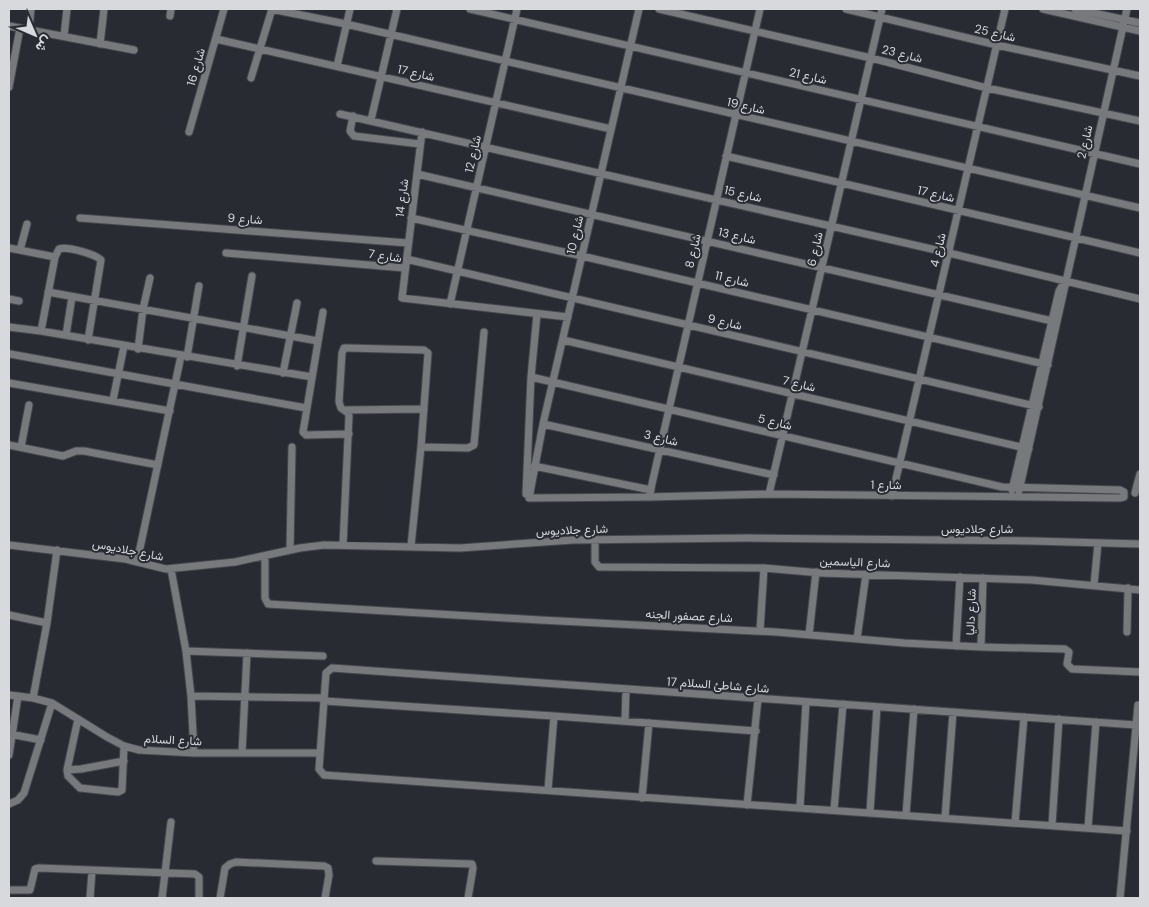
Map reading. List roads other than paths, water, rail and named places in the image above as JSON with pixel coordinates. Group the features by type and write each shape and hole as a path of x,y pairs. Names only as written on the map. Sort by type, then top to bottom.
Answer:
{"street":[{"path":"29,29 31,9"},
{"path":"64,36 68,9"},
{"path":"100,44 104,9"},
{"name":"شارع 16","path":"189,132 224,9"},
{"path":"252,78 272,9"},
{"name":"شارع 19","path":"272,9 299,12 620,89 1140,208"},
{"path":"337,66 350,9"},
{"path":"371,120 397,9"},
{"name":"شارع 21","path":"470,9 1140,164"},
{"name":"شارع 12","path":"450,304 518,9"},
{"name":"شارع 10","path":"529,498 543,424 639,9"},
{"name":"شارع 23","path":"659,9 871,58 987,88 1140,121"},
{"name":"شارع 8","path":"650,494 760,9"},
{"name":"شارع 25","path":"846,9 997,45 1140,76"},
{"name":"شارع 6","path":"769,494 882,9"},
{"name":"شارع 4","path":"892,496 1005,9"},
{"path":"1043,9 1124,24 1140,23"},
{"path":"1075,9 1124,24 1140,31"},
{"name":"شارع 2","path":"1014,497 1045,364 1064,294 1065,280 1127,9"},
{"path":"9,26 134,50"},
{"path":"9,87 20,28"},
{"name":"شارع 17","path":"216,39 611,129"},
{"name":"شارع 15","path":"340,114 601,172 1140,299"},
{"path":"353,116 350,131 354,136 420,144"},
{"name":"شارع 14","path":"405,268 422,132"},
{"name":"شارع 17","path":"726,156 1140,253"},
{"name":"شارع 13","path":"417,174 1052,322"},
{"name":"شارع 9","path":"80,218 408,242"},
{"name":"شارع 11","path":"411,218 467,229 1045,364"},
{"path":"20,250 26,224"},
{"path":"41,331 55,257 62,247 100,258 101,264 88,340"},
{"path":"9,248 55,257"},
{"name":"شارع 7","path":"226,253 405,268 402,298 568,317"},
{"name":"شارع 9","path":"406,259 1035,406"},
{"path":"237,366 252,276"},
{"path":"138,349 143,309 150,278"},
{"name":"شارع 2","path":"1045,364 1060,287 1065,280"},
{"path":"137,562 176,384 194,318 199,286"},
{"path":"48,292 318,341"},
{"path":"66,335 72,296"},
{"path":"9,299 19,301"},
{"path":"283,373 297,303"},
{"path":"322,312 303,432 306,435 349,434"},
{"path":"529,498 526,494 531,377 537,314"},
{"path":"9,327 312,377"},
{"path":"421,447 468,448 474,445 484,332"},
{"name":"شارع 7","path":"563,340 1026,448"},
{"path":"113,400 124,346"},
{"path":"343,545 349,416 339,406 343,350 348,348 427,351 421,447 411,546"},
{"path":"10,354 306,408"},
{"name":"شارع 5","path":"531,377 783,435 899,464 1002,487 1016,488"},
{"path":"9,383 170,411"},
{"path":"21,447 29,405"},
{"path":"344,410 424,409"},
{"name":"شارع 3","path":"543,424 774,475"},
{"path":"9,445 63,456 76,451 84,451 158,465"},
{"path":"290,550 292,447"},
{"path":"534,466 650,494"},
{"path":"1135,493 1140,474"},
{"name":"شارع 1","path":"529,498 650,494 1122,498 1125,494 1123,490 1016,488"},
{"name":"شارع جلاديوس","path":"9,545 57,550 170,569 228,563 324,545 460,548 595,540 746,538 1032,540 1140,544"},
{"name":"شارع الياسمين","path":"595,540 595,562 599,567 764,568 816,572 983,578 1140,590"},
{"path":"1094,586 1098,543"},
{"path":"33,698 47,623 57,550"},
{"name":"شارع عصفور الجنه","path":"265,556 265,598 268,604 760,631 956,646 1065,649 1069,652 1067,664 1070,668 1140,672"},
{"path":"760,631 764,568"},
{"path":"170,569 186,651 194,753"},
{"path":"809,635 816,572"},
{"path":"857,639 866,574"},
{"path":"956,646 960,577"},
{"name":"شارع داليا","path":"981,647 983,578"},
{"path":"1127,632 1128,588"},
{"path":"9,615 47,623"},
{"path":"186,651 323,656"},
{"path":"242,753 247,653"},
{"name":"شارع شاطئ السلام 17","path":"324,700 326,672 332,668 1136,725"},
{"path":"625,721 626,689"},
{"name":"شارع السلام","path":"9,694 52,703 124,746 139,750 194,753 320,753"},
{"path":"9,755 10,734 18,696"},
{"path":"191,696 324,700 756,731"},
{"path":"747,805 758,699"},
{"path":"324,700 319,769 324,775 1127,831"},
{"path":"800,807 806,702"},
{"path":"9,804 18,800 24,793 52,703"},
{"path":"834,810 843,704"},
{"path":"1120,898 1138,705"},
{"path":"870,812 877,707"},
{"path":"906,815 914,709"},
{"path":"945,818 953,712"},
{"path":"548,790 554,716"},
{"path":"1015,823 1024,717"},
{"path":"78,719 66,770 70,780 80,788 120,792 123,788 124,746"},
{"path":"1052,826 1059,719"},
{"path":"1088,828 1096,722"},
{"path":"642,798 649,723"},
{"path":"10,734 41,740"},
{"path":"66,770 124,761"},
{"path":"162,898 171,822"},
{"path":"376,861 472,864 474,868 468,898"},
{"path":"220,898 225,868 227,865 236,862 326,866 329,873 325,898"},
{"path":"9,890 30,890 35,869 37,868 165,872 196,874 199,877 199,898"},
{"path":"90,898 92,871"}]}
